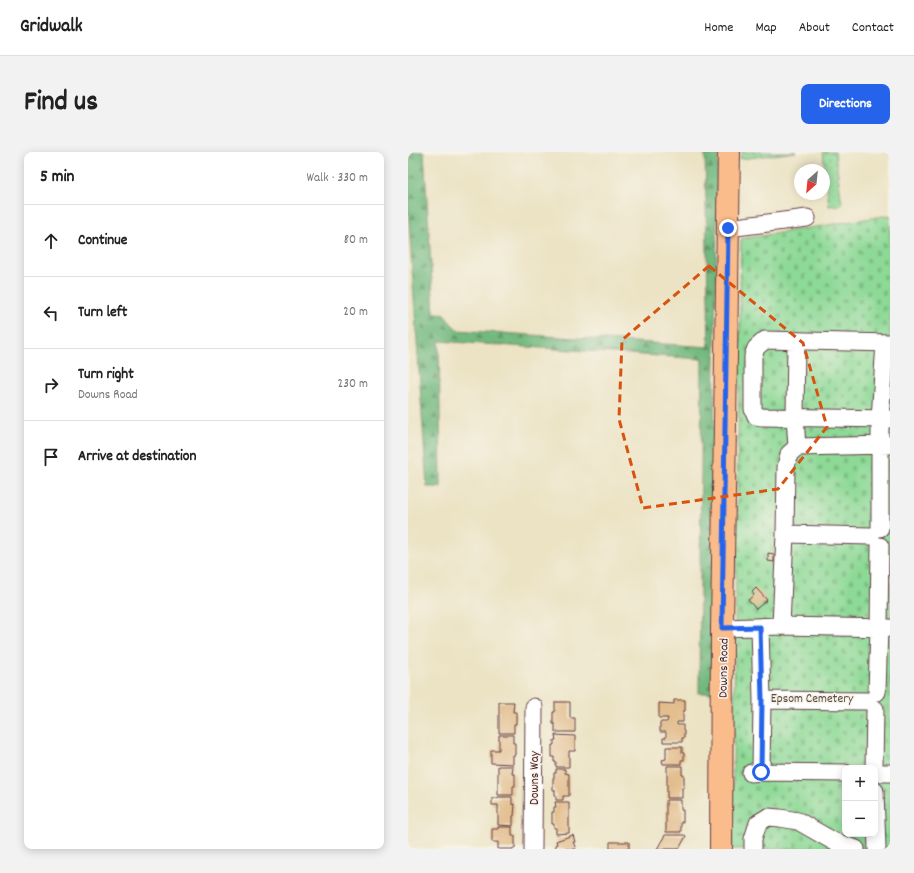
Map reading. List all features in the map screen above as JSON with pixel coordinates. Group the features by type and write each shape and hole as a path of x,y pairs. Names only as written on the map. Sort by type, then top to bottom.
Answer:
{"main road":[{"name":"Downs Road","path":"721,849 722,628 729,152"}],"street":[{"path":"728,228 807,218"},
{"path":"874,765 885,627 882,535 888,343 764,340 756,348 753,356 753,409 756,416 885,419"},
{"path":"796,341 795,417 797,447"},
{"path":"781,626 786,467 789,454 797,447 885,445"},
{"path":"785,534 882,535"},
{"path":"722,628 781,626 885,627"},
{"path":"760,627 762,700 756,772 842,772"},
{"path":"762,700 879,701"},
{"name":"Downs Way","path":"533,849 534,707"},
{"path":"878,773 890,773"},
{"path":"875,801 877,849"},
{"path":"754,846 758,823 768,817 798,821 833,841 856,849"},
{"path":"882,849 890,848"}],"highlighted area":[{"path":"709,266 803,343 827,427 778,489 643,508 619,419 622,340"}],"green space":[{"path":"408,152 424,152 434,314 443,314 457,330 709,347 705,152 718,152 712,693 699,693 702,359 439,341 441,487 427,487 410,240"},
{"path":"742,152 796,152 740,159"},
{"path":"823,152 835,152 842,205 829,206 830,164 824,164"},
{"name":"Epsom Cemetery","path":"890,215 890,849 732,849 741,239"}],"building":[{"path":"768,553 774,554 774,562 768,561"},
{"path":"756,588 767,600 756,609 748,600 754,595 752,592"},
{"path":"674,700 685,700 683,722 677,722 677,725 683,725 684,738 682,738 682,742 663,742 663,738 666,738 666,732 660,732 660,722 667,722 668,718 659,718 659,703 674,704"},
{"path":"499,702 514,702 513,712 516,712 516,724 514,724 514,733 499,733"},
{"path":"555,702 570,702 570,718 575,718 575,732 555,732 553,712 555,712"},
{"path":"499,735 513,735 515,755 513,755 513,764 491,763 491,750 499,750"},
{"path":"555,735 575,736 575,751 569,751 569,767 556,767 554,757 552,757 552,745 554,745 554,740 556,740"},
{"path":"666,747 682,747 684,760 681,760 681,764 663,764 662,760 666,759"},
{"path":"498,766 513,766 512,774 515,774 515,786 513,786 513,795 498,795"},
{"path":"667,766 682,766 684,788 682,788 682,798 667,798"},
{"path":"556,769 565,769 565,773 569,774 569,796 563,796 563,800 556,800 555,790 553,790 553,778 554,773 556,773"},
{"path":"512,797 512,805 515,804 513,826 498,825 498,805 492,805 492,798"},
{"path":"666,800 681,800 683,822 681,822 681,832 666,832"},
{"path":"555,802 569,802 569,833 556,834 556,828 554,828 554,824 552,824 552,812 554,812 554,807 556,807"},
{"path":"498,827 512,827 512,836 515,836 515,848 498,849 498,842 492,842 492,829 498,829"},
{"path":"573,835 575,842 573,842 576,849 556,849 556,841"},
{"path":"665,835 686,836 679,849 657,849"},
{"path":"610,842 629,842 629,849 610,849"}],"route":[{"path":"728,228 722,628 760,627 762,700 761,772"}]}
